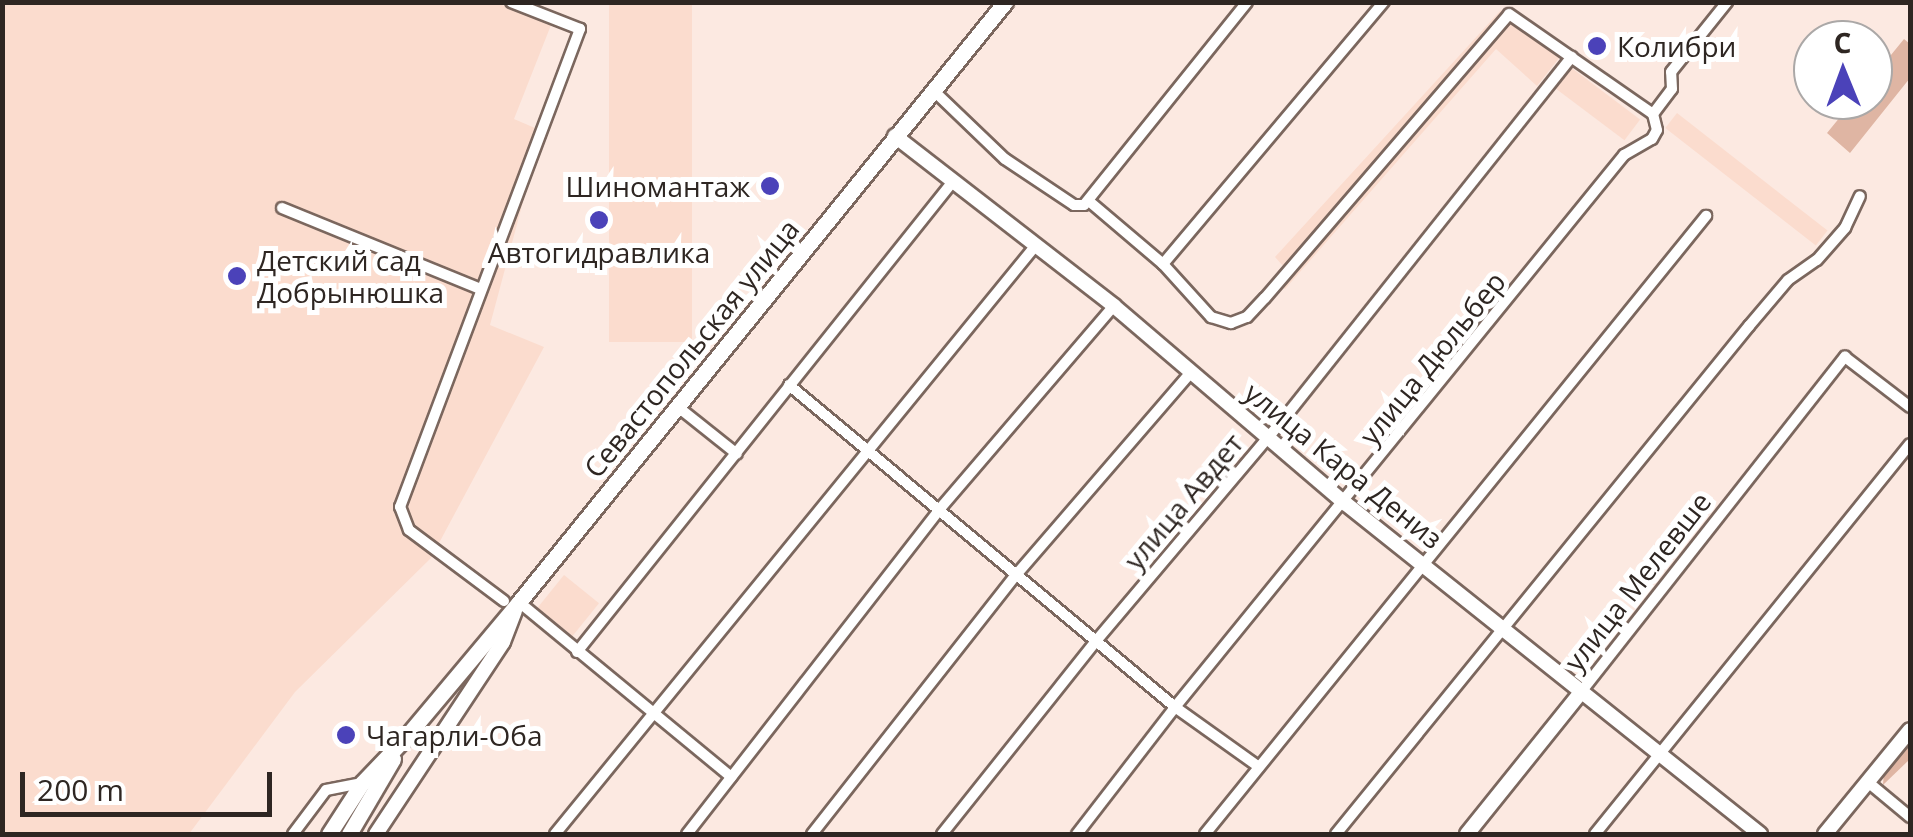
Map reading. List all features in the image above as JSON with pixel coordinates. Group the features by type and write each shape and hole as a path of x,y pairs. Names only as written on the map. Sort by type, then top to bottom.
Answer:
{"main road":[{"name":"Севастопольская улица","path":"410,732 511,601 678,407 1005,2"},
{"name":"улица Кара Дениз","path":"895,136 1114,306 1345,503 1760,834"},
{"path":"379,834 503,642 511,601"},
{"path":"461,702 480,646"},
{"name":"улица Мелевше","path":"1467,834 1581,692"},
{"path":"1825,834 1910,730"},
{"path":"329,834 362,783 410,732"},
{"path":"349,834 410,732"}],"street":[{"path":"511,2 580,30 400,507 409,530 511,601 732,777"},
{"path":"934,91 1005,159 1074,205 1090,202 1247,2"},
{"path":"1163,264 1384,2"},
{"name":"улица Дюльбер","path":"1078,834 1175,706 1345,503 1624,155 1652,139 1656,130 1654,114 1672,89 1672,72 1727,2"},
{"path":"1090,202 1163,264 1212,317 1231,323 1247,317 1509,14 1654,114"},
{"name":"улица Авдет","path":"942,834 1572,57"},
{"path":"577,652 954,180"},
{"path":"1336,834 1788,280 1808,262 1817,260 1845,228 1860,196"},
{"path":"282,208 480,289"},
{"path":"1205,834 1706,216"},
{"path":"555,834 1036,245"},
{"path":"687,834 938,511 1114,306"},
{"name":"улица Мелевше","path":"1581,692 1845,358 1910,407"},
{"path":"812,834 1016,575 1192,371"},
{"path":"789,385 1175,706 1259,767"},
{"path":"678,407 737,454"},
{"path":"1595,834 1910,444"},
{"path":"1868,782 1910,817"},
{"path":"293,834 332,787 362,783"}],"shaded area":[{"path":"495,2 551,25 514,119 542,131 490,325 544,347 431,558 295,692 189,834 3,834 2,3"},
{"path":"609,3 692,3 692,342 609,342"},
{"path":"1501,10 1560,57 1537,86 1496,49 1285,289 1274,279 1283,266 1275,257"},
{"path":"1904,39 1910,44 1910,78 1893,99 1893,52"},
{"path":"1569,66 1640,120 1624,140 1553,87"},
{"path":"1677,113 1828,231 1816,246 1665,128"},
{"path":"1838,120 1876,120 1850,153 1827,133"},
{"path":"564,575 599,603 573,636 538,608"},
{"path":"1910,739 1910,759 1883,785 1884,771"}],"place":[{"name":"Колибри","path":"1597,46"},
{"name":"Шиномантаж","path":"770,186"},
{"name":"Автогидравлика","path":"599,220"},
{"name":"Детский сад Добрынюшка","path":"237,276"},
{"name":"Чагарли-Оба","path":"346,735"}]}
